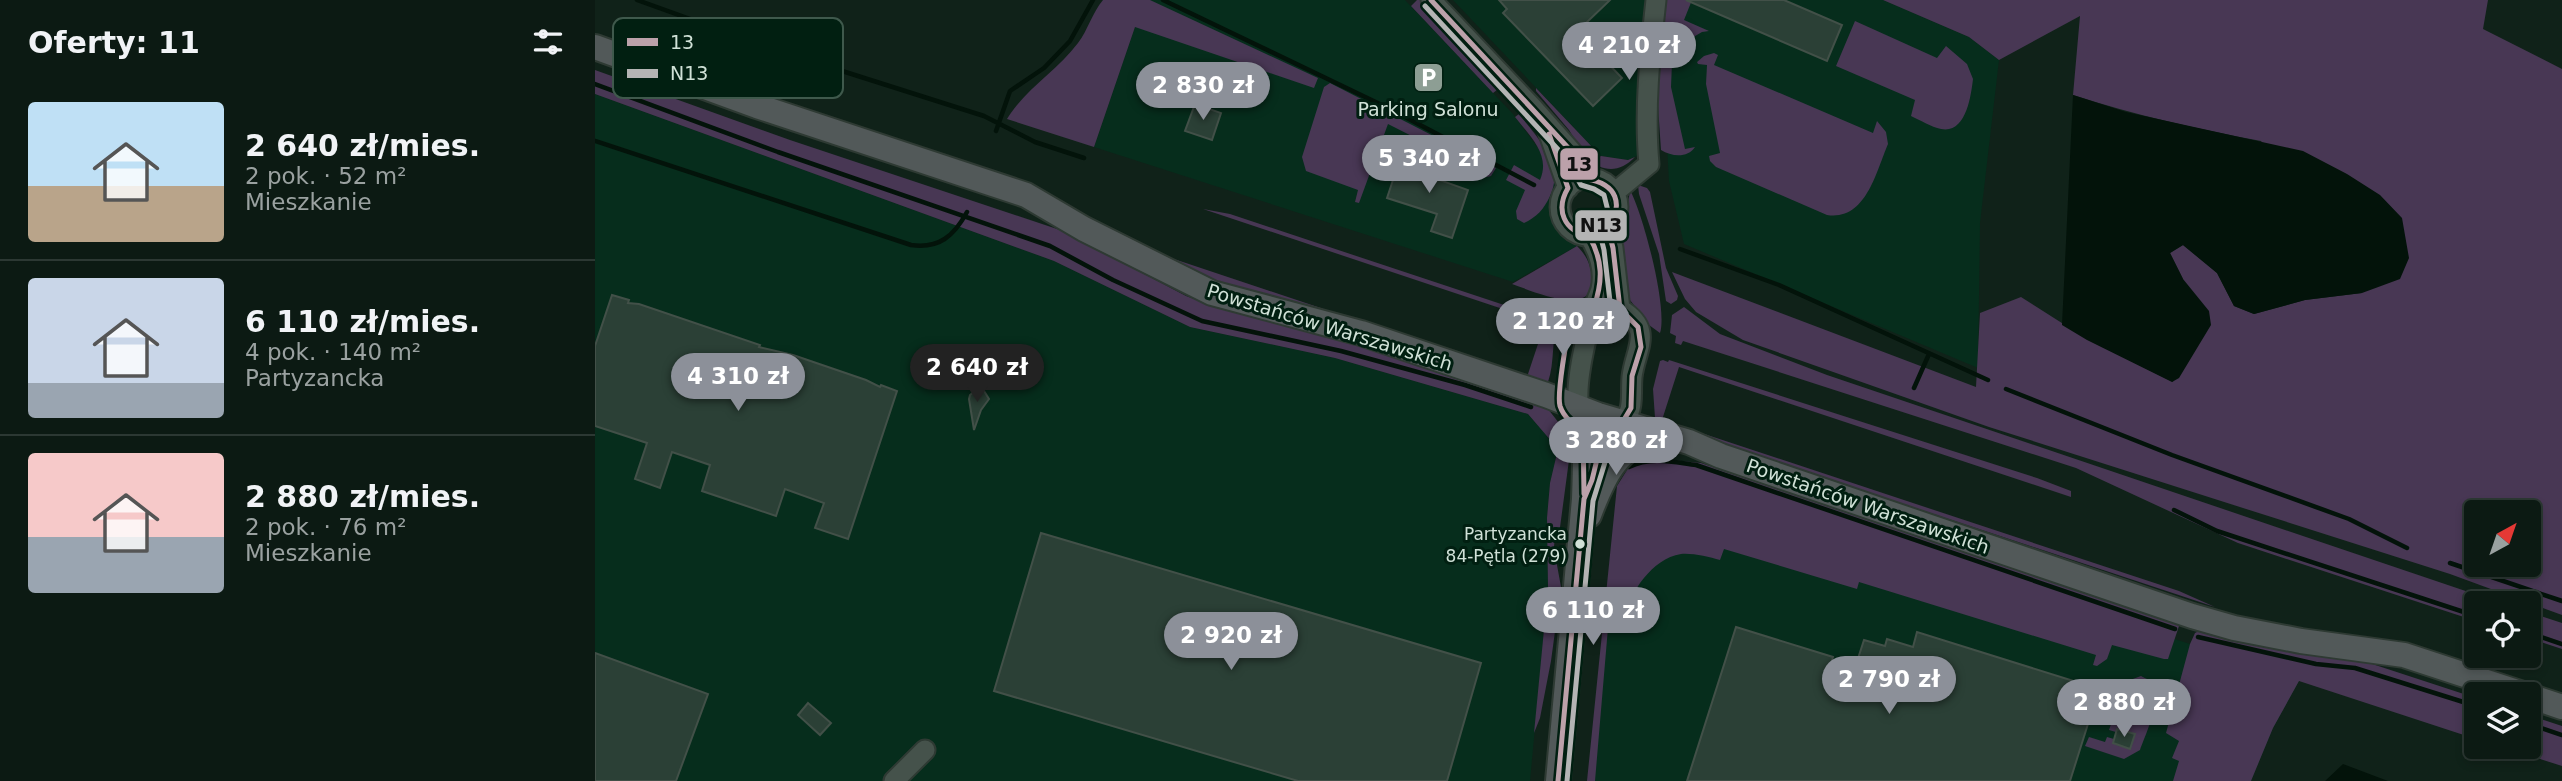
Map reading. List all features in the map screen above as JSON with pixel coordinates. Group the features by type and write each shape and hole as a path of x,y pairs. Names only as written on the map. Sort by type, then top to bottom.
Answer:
{"main road":[{"name":"Powstańców Warszawskich","path":"595,27 613,43"},
{"name":"Powstańców Warszawskich","path":"595,47 613,53"},
{"name":"Powstańców Warszawskich","path":"735,98 1025,195 1084,229 1212,293 1361,333 1579,408 1615,427 1660,433 2192,616 2301,642 2404,655 2487,682"},
{"path":"1558,781 1584,499 1584,438 1579,408"},
{"path":"1584,499 1592,480 1601,443 1615,427"},
{"path":"1580,539 1602,484 1618,457 1649,436 1660,433"},
{"name":"Powstańców Warszawskich","path":"2541,700 2562,707"}],"street":[{"path":"1431,0 1572,152 1587,179"},
{"path":"1614,193 1649,164 1647,141 1651,40 1656,0"},
{"path":"1545,123 1568,188"},
{"path":"1579,408 1578,385 1594,307 1601,287 1602,275 1597,249 1599,233 1617,216 1614,193 1602,182 1587,179 1568,188 1560,208 1565,222 1575,232 1599,233 1613,248 1620,309 1633,320 1641,339 1632,376 1631,408 1615,427"},
{"path":"894,781 925,750"}],"shaded area":[{"path":"1103,0 1150,0 1318,78 1314,88 1135,27 1094,147 1007,119 1023,98 1078,43"},
{"path":"1130,0 1405,0 1513,114 1541,152 1545,167 1556,185 1553,207 1555,221 1577,246 1513,282 1094,147 1135,27"},
{"path":"1420,0 1502,86 1493,93 1411,6"},
{"path":"1453,0 1647,0 1639,155 1628,160 1601,156 1597,159 1592,154 1595,150"},
{"path":"1663,0 1692,0 1684,20 1709,31 1690,39 1673,39 1671,87 1685,149 1695,147 1688,153 1679,155 1661,150 1657,92"},
{"path":"1666,0 1883,0 1969,37 1999,60 1980,223 1978,368 1684,244 1669,181 1662,58"},
{"path":"1883,0 2488,0 2483,29 2562,69 2562,615 2541,607 2541,591 2496,591 1989,427 1743,340 1696,312 1685,299 1672,272 1976,387 1980,313 2021,297 2087,339 2173,382 2183,279 2170,253 2183,245 2217,273 2234,306 2254,314 2305,300 2362,293 2261,141 2166,121 2073,95 2080,16 1999,60 1969,37"},
{"path":"1855,21 1937,58 1946,46 1967,64 1973,79 1971,95 1962,120 1949,129 1929,125 1911,116 1915,100 1836,66"},
{"path":"1714,53 1718,55 1714,65 1873,133 1877,121 1886,132 1888,144 1874,180 1860,203 1840,215 1827,215 1716,167 1710,161 1709,156 1720,153 1706,84 1707,65 1697,62"},
{"path":"595,70 613,76 613,98 673,98 1063,231 1186,296 1208,304 1341,340 1548,409 1566,432 1571,445 1559,535 1555,535 1554,547 1558,549 1557,565 1561,587 1551,661 1540,718 1534,733 1548,588 1547,518 1550,483 1558,449 1528,414 1335,358 1190,327 1054,261 595,94"},
{"path":"1330,83 1496,168 1491,176 1487,177 1388,124 1359,203 1355,202 1358,190 1306,171 1302,157 1324,87"},
{"path":"1536,88 1595,150 1593,154 1597,158 1601,156 1628,160 1635,157 1623,166 1611,169 1587,159 1569,130"},
{"path":"595,94 1054,261 1190,327 1335,358 1528,414 1558,449 1550,483 1547,518 1548,588 1530,781 595,781"},
{"path":"2073,95 2126,112 2303,151 2347,174 2380,195 2402,218 2409,258 2400,279 2362,293 2305,300 2254,314 2234,306 2217,273 2183,245 2170,253 2183,279 2209,311 2211,325 2179,378 2172,382 2087,340 2062,325"},
{"path":"1519,114 1547,152 1554,174 1554,185 1545,205 1524,223 1517,219 1516,211 1525,190 1506,180 1514,165 1540,180 1543,162 1537,146 1515,117"},
{"path":"1638,185 1650,192 1666,268 1678,296 1671,304 1666,301 1659,254"},
{"path":"1630,190 1653,261 1661,303 1660,333 1649,325 1627,292 1622,237 1618,236 1627,211"},
{"path":"1203,209 1230,214 1558,323 1548,382 1546,384 1210,281 1150,251 1527,377 1545,323"},
{"path":"1577,246 1588,261 1592,280 1590,292 1583,298 1559,299 1512,284"},
{"path":"1684,307 1720,334 1827,375 2466,591 2464,617 2238,543 2076,468 1683,341 1681,345 1675,343 1676,336 1670,333 1672,315"},
{"path":"1669,360 2037,478 2071,491 2071,497 1679,367 1662,420 1655,418 1653,389 1660,361"},
{"path":"1662,420 2179,591 2215,607 1661,424"},
{"path":"1642,457 1701,463 2180,623 2168,659 2112,645 2107,659 2097,666 2093,665 2096,655 1859,582 1857,589 1724,549 1720,560 1681,554 1661,562 1644,578 1622,617 1609,616 1595,781 1587,781 1617,486 1627,470 1625,466"},
{"path":"1760,503 2299,681 2273,728 2251,781 1589,781 1612,572"},
{"path":"2541,616 2562,623 2562,649 2541,642"},
{"path":"2203,629 2357,659 2464,694 2464,735 2299,681 2273,728 2251,781 2173,781 2179,761 2172,758 2179,741 2166,733 2195,633"},
{"path":"2141,676 2154,685 2156,699 2140,750 2124,759 2085,746 2089,737 2105,742 2107,737 2114,739 2113,743 2130,748 2135,734 2118,729 2116,732 2109,730 2122,692 2130,680"},
{"path":"2541,719 2562,726 2562,766 2540,759"},
{"path":"2343,764 2388,781 2325,781"}],"building":[{"path":"1499,0 1610,0 1586,23 1610,47 1601,56 1622,78 1593,106 1503,13 1507,9"},
{"path":"1686,0 1784,0 1842,25 1827,61"},
{"path":"1195,104 1221,113 1212,140 1185,131"},
{"path":"1409,156 1435,165 1431,177 1468,190 1452,238 1431,231 1437,214 1387,198 1396,171 1403,173"},
{"path":"612,295 629,300 628,303 639,304 760,345 759,347 793,355 897,391 848,539 815,528 824,503 785,489 776,516 702,491 710,465 672,452 660,488 635,479 647,443 595,426 595,346"},
{"path":"976,390 984,391 989,399 981,410 974,430 969,399"},
{"path":"1041,533 1481,663 1447,781 1298,781 994,691"},
{"path":"1736,627 1833,657 1829,670 1852,677 1864,640 1885,646 1887,639 1913,647 1917,632 2099,689 2070,781 1687,781"},
{"path":"595,653 708,694 676,781 595,781"},
{"path":"808,703 831,723 820,735 798,715"},
{"path":"2117,729 2135,734 2130,749 2113,743"}],"waterway":[{"path":"637,0 687,18"},
{"path":"996,131 1010,91 1044,68 1070,41 1093,0"},
{"path":"1163,0 1386,107 1534,185"},
{"path":"843,71 984,116 1035,142 1084,158"},
{"path":"595,84 613,91"},
{"path":"633,98 778,152 1050,246 1113,280 1202,321 1341,351 1465,385 1531,407"},
{"path":"595,141 911,245 930,245 945,239 957,228 967,212"},
{"path":"1680,249 1779,285 1988,380"},
{"path":"1914,388 1929,354"},
{"path":"2006,389 2172,455 2349,519 2407,548"},
{"path":"1629,467 1654,461 1696,465 2175,629"},
{"path":"2174,510 2217,531 2464,612"},
{"path":"2450,563 2562,601"},
{"path":"2198,637 2316,664 2355,668 2464,702"},
{"path":"2541,637 2562,644"},
{"path":"2541,728 2562,735"}],"transit line":[{"name":"13","path":"1431,0 1572,152 1587,179 1605,185 1615,196 1616,211 1608,229 1613,248 1620,309 1638,327 1641,347 1632,376 1631,408 1622,423 1609,432 1601,443 1592,480 1584,499 1558,781"},
{"name":"N13","path":"1425,6 1565,157 1581,185 1604,195 1608,211 1599,230 1611,310"},
{"name":"13","path":"1549,134 1568,188 1562,204 1564,218 1573,229 1589,236 1597,254 1600,271 1594,307 1576,318 1572,324 1560,390 1560,406 1564,414 1583,430 1584,494"},
{"name":"N13","path":"1567,781 1593,501 1616,437"}],"place":[{"name":"Parking Salonu","path":"1428,78"},
{"name":"Partyzancka 84-Pętla (279)","path":"1580,544"}]}
